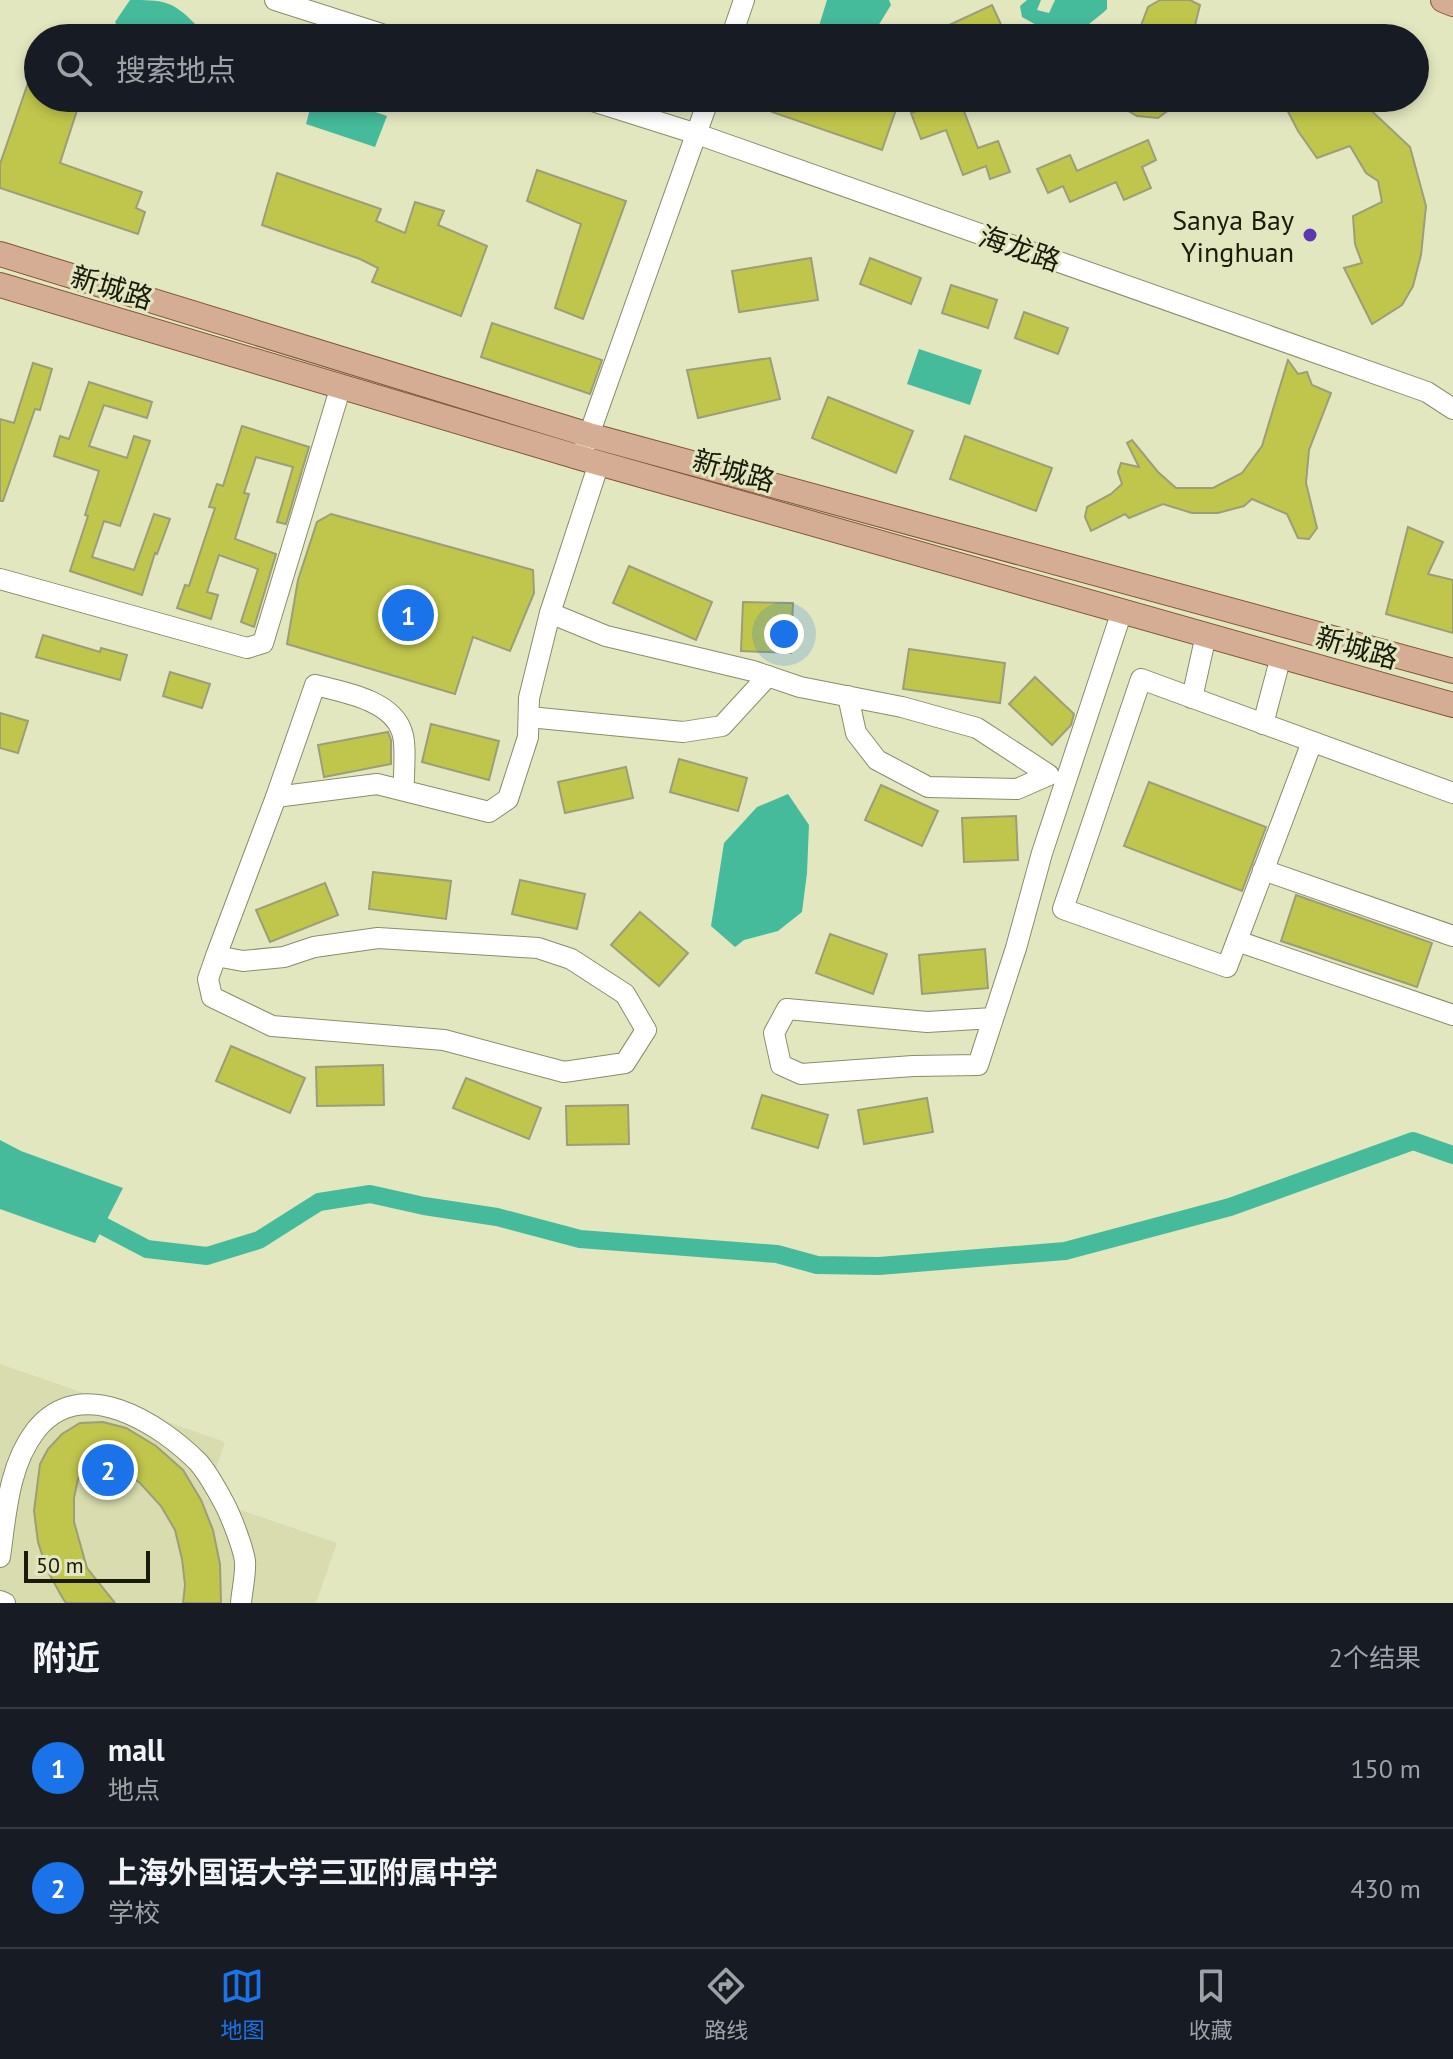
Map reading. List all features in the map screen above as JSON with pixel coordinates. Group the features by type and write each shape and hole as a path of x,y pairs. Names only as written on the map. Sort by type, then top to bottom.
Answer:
{"main road":[{"path":"1443,0 1453,4"},
{"name":"新城路","path":"0,254 590,452 1122,611 1453,705"},
{"name":"新城路","path":"0,285 341,386 1453,671"}],"street":[{"path":"275,0 350,24"},
{"path":"736,24 744,0"},
{"name":"海龙路","path":"627,112 1427,392 1453,409"},
{"path":"276,797 377,784 489,812 508,799 528,737 529,698 590,452 704,112"},
{"path":"0,579 247,648 263,643 341,386"},
{"path":"993,1018 927,1022 787,1009 774,1033 781,1065 801,1074 978,1065 993,1018 1057,778 1122,611"},
{"path":"550,613 606,636 768,676 800,687 902,707 977,728 1057,778"},
{"path":"1192,698 1206,635"},
{"path":"1263,724 1281,656"},
{"path":"529,717 683,732 722,726 768,676"},
{"path":"1312,742 1227,967 1063,909 1141,679 1453,793"},
{"path":"216,956 243,961 284,957 314,947 378,938 538,948 571,959 625,994 646,1030 625,1063 564,1072 444,1040 272,1026 212,997 208,979 216,956 276,797 315,685 356,696 389,713 402,732 404,790"},
{"path":"848,696 856,733 877,760 928,787 1017,789 1057,778"},
{"path":"1263,870 1453,936"},
{"path":"1237,941 1453,1015"},
{"path":"0,1557 6,1507 18,1463 36,1429 65,1406 104,1404 148,1422 199,1464 226,1506 245,1560 241,1603"}],"shaded area":[{"path":"0,1364 225,1442 206,1498 337,1543 316,1603 0,1603"}],"water":[{"path":"130,0 166,3 180,10 195,24 116,24"},
{"path":"827,0 889,0 891,5 879,24 820,24"},
{"path":"1027,0 1041,0 1037,10 1049,13 1055,0 1107,0 1107,9 1089,24 1035,24 1022,17 1020,6"},
{"path":"309,112 375,112 387,116 375,147 306,124"},
{"path":"919,349 982,370 970,405 907,384"},
{"path":"788,794 809,825 802,912 778,931 744,940 735,947 711,926 724,843 757,807"},
{"path":"0,1140 21,1151 123,1188 95,1243 0,1209"}],"building":[{"path":"1160,0 1190,0 1200,5 1195,24 1142,24 1148,7"},
{"path":"992,5 1001,24 951,24"},
{"path":"24,95 24,112 76,112 60,163 142,192 136,208 145,212 138,234 0,188 0,164"},
{"path":"772,112 895,112 882,150"},
{"path":"964,112 978,148 998,141 1010,172 990,179 986,166 963,175 946,130 921,139 911,113"},
{"path":"1130,112 1166,112 1158,118 1137,116"},
{"path":"1288,112 1373,112 1410,147 1426,206 1421,255 1413,286 1402,305 1372,324 1344,268 1362,263 1355,244 1353,216 1382,202 1378,181 1366,173 1350,146 1317,158"},
{"path":"1148,140 1156,160 1142,167 1151,188 1124,200 1116,182 1070,202 1063,186 1048,193 1037,169 1070,155 1077,171"},
{"path":"537,170 626,201 583,319 555,308 581,224 527,201"},
{"path":"277,173 381,209 376,221 405,233 415,202 444,211 438,225 487,246 461,316 372,282 378,268 360,259 262,225"},
{"path":"811,258 818,300 739,312 732,271"},
{"path":"870,258 921,278 911,304 860,284"},
{"path":"951,285 997,300 988,328 942,313"},
{"path":"1024,312 1068,328 1058,354 1015,338"},
{"path":"492,323 602,360 590,394 481,357"},
{"path":"770,358 780,399 698,418 687,370"},
{"path":"1288,360 1298,374 1307,372 1312,385 1331,393 1309,450 1306,483 1317,528 1309,539 1298,538 1287,514 1252,499 1244,506 1218,513 1192,513 1163,504 1129,518 1125,514 1091,531 1085,517 1087,507 1122,484 1118,472 1121,463 1139,467 1127,443 1132,440 1158,472 1176,488 1213,488 1242,473 1262,446"},
{"path":"33,363 52,369 40,410 35,409 3,501 0,501 0,419 14,423"},
{"path":"89,382 152,402 147,418 104,405 89,446 127,458 134,436 150,441 120,526 104,521 92,557 134,570 154,514 170,519 142,595 70,571 99,471 54,456 60,436 69,439"},
{"path":"828,397 913,431 896,473 812,438"},
{"path":"242,426 309,447 286,524 277,522 293,467 256,457 244,493 249,494 235,539 276,554 254,627 241,622 258,569 219,555 207,592 218,595 211,619 177,608 185,585 189,586 215,508 209,507 217,484 223,486"},
{"path":"965,436 1052,468 1036,511 950,479"},
{"path":"331,514 533,570 534,593 510,651 473,637 455,694 287,644 298,580 317,522"},
{"path":"1408,527 1443,542 1428,574 1453,580 1453,633 1386,614"},
{"path":"629,566 712,602 696,640 613,603"},
{"path":"743,602 793,603 791,653 741,651"},
{"path":"43,635 100,652 101,648 127,655 120,680 36,657"},
{"path":"909,649 1005,663 1000,703 903,689"},
{"path":"170,672 210,684 202,708 163,696"},
{"path":"1035,677 1074,714 1071,725 1052,745 1009,704"},
{"path":"0,713 28,721 18,753 0,748"},
{"path":"431,724 499,741 489,780 422,762"},
{"path":"388,732 391,764 324,777 318,745"},
{"path":"679,759 747,778 738,811 670,792"},
{"path":"626,767 633,798 565,813 558,782"},
{"path":"1149,782 1266,827 1242,891 1124,846"},
{"path":"881,785 938,811 922,846 865,820"},
{"path":"1016,816 1018,860 964,862 962,818"},
{"path":"373,872 451,881 446,919 369,909"},
{"path":"520,880 585,894 577,929 512,914"},
{"path":"325,883 338,915 270,942 256,910"},
{"path":"1296,895 1432,943 1417,987 1281,941"},
{"path":"640,912 688,953 659,986 611,945"},
{"path":"830,934 887,954 873,994 816,973"},
{"path":"985,949 988,988 922,994 919,955"},
{"path":"231,1046 305,1078 290,1113 216,1081"},
{"path":"383,1065 384,1105 317,1106 316,1067"},
{"path":"466,1078 541,1108 529,1139 453,1108"},
{"path":"762,1095 828,1115 818,1148 752,1128"},
{"path":"927,1098 933,1132 864,1144 858,1110"},
{"path":"628,1105 629,1144 567,1145 566,1106"},
{"path":"103,1422 126,1428 156,1446 183,1470 201,1500 213,1530 220,1564 221,1603 183,1603 185,1585 182,1559 175,1530 161,1506 140,1483 116,1467 96,1461 85,1468 78,1479 74,1522 87,1568 115,1603 66,1603 62,1597 47,1570 38,1542 34,1511 40,1464 48,1449 62,1434 80,1423"}],"waterway":[{"path":"84,1216 147,1249 207,1256 259,1240 319,1202 370,1194 497,1217 580,1239 777,1254 817,1265 879,1266 1065,1251 1230,1207 1413,1141 1453,1155"}],"place":[{"name":"Sanya Bay Yinghuan","path":"1310,235"},
{"name":"mall","path":"408,615"},
{"name":"上海外国语大学三亚附属中学","path":"108,1470"}]}
